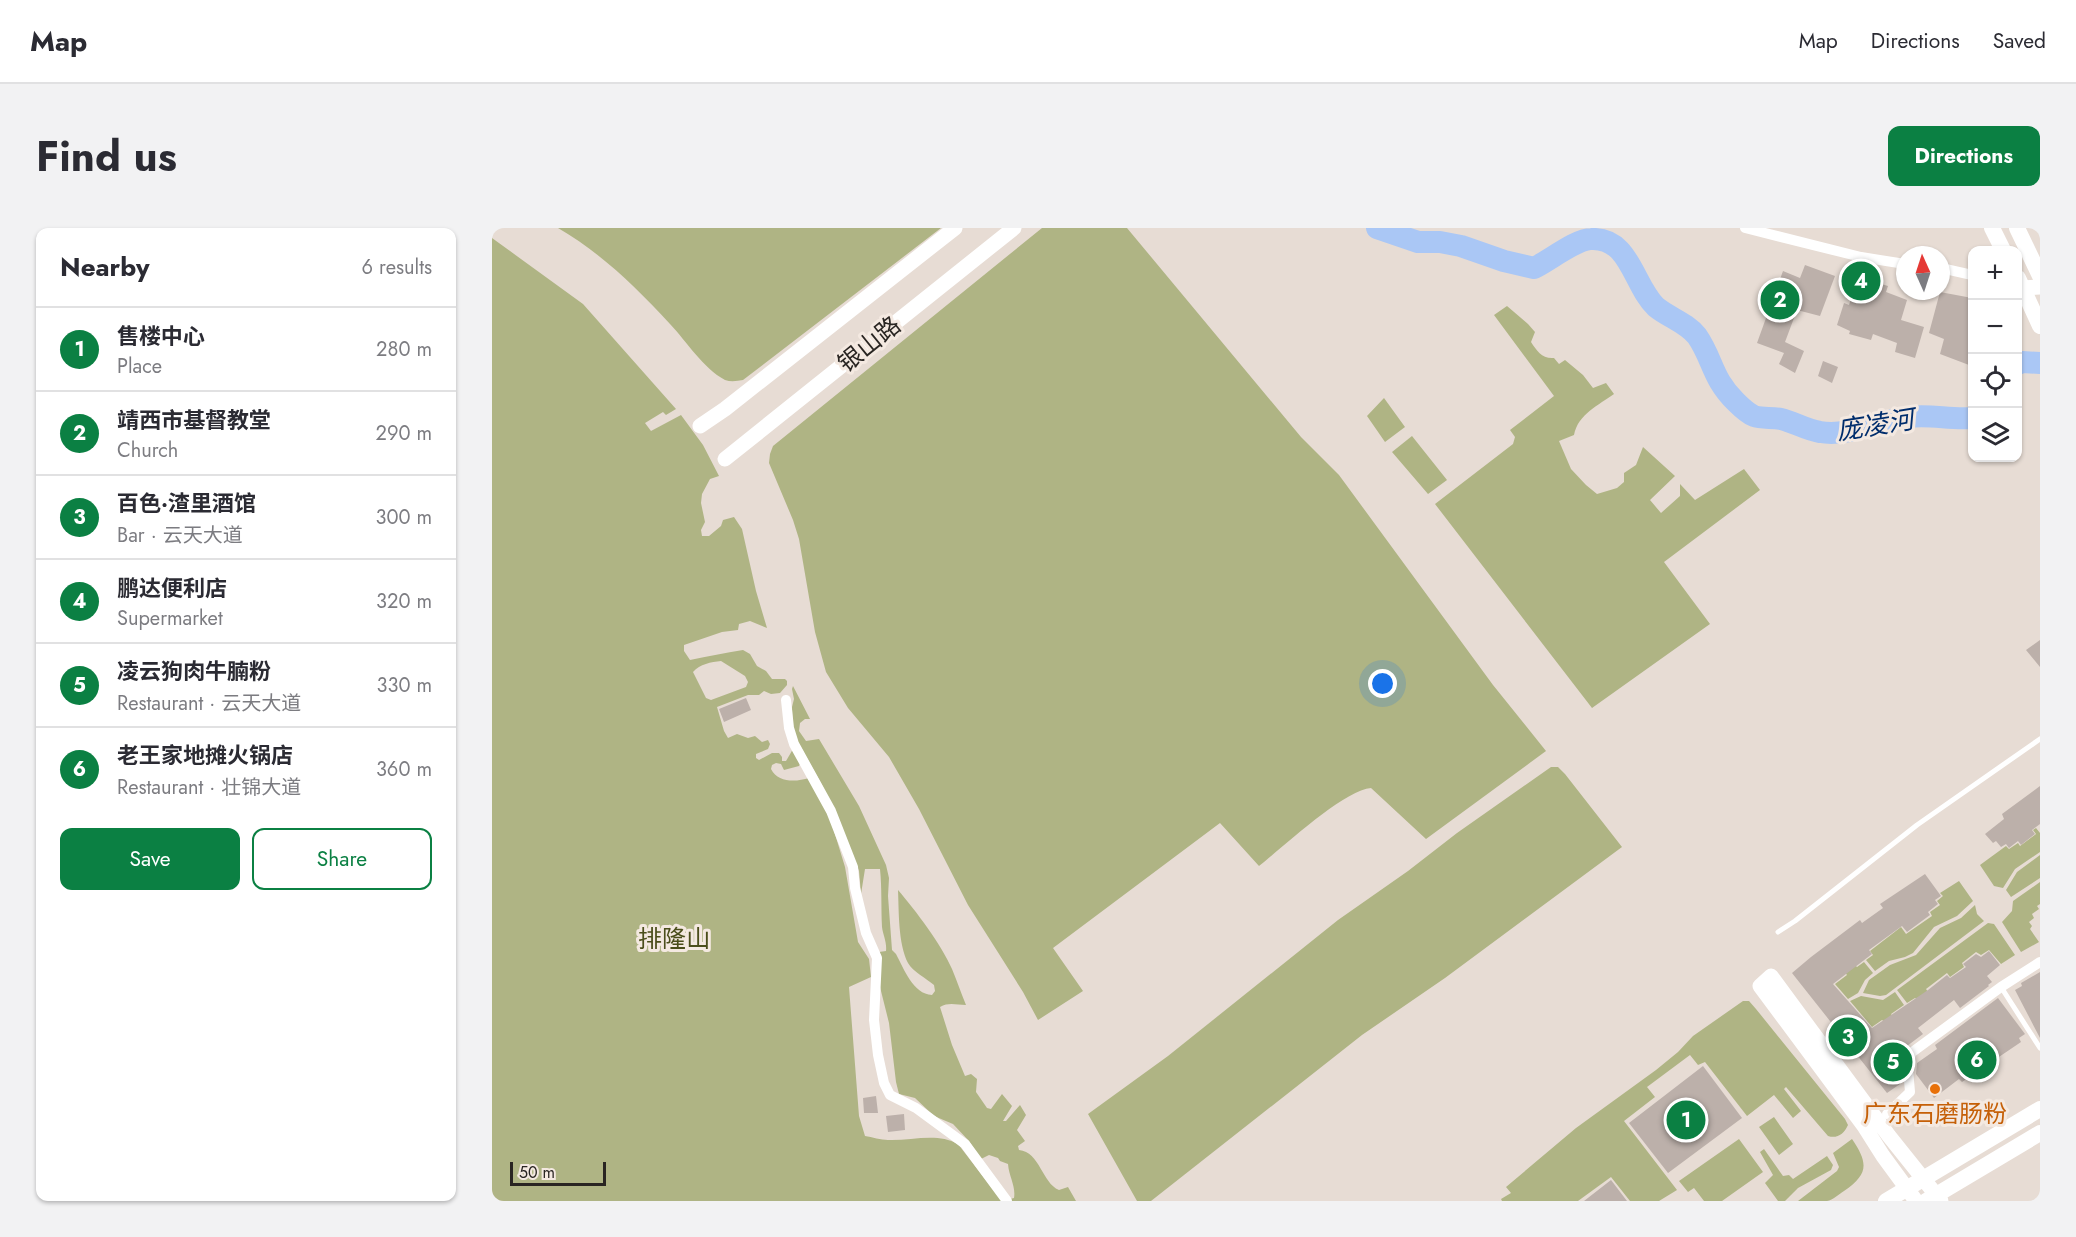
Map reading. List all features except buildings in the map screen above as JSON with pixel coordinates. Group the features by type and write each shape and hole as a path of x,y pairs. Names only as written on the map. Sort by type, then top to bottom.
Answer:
{"main road":[{"name":"银山路","path":"700,426 725,409 955,228"},
{"name":"银山路","path":"725,459 1014,228"},
{"path":"1992,228 2001,246"},
{"path":"2017,228 2040,278 2022,282"},
{"path":"2022,284 2040,287"},
{"path":"2022,289 2040,326"},
{"path":"1911,1195 1864,1125 1760,986 1771,976 1889,1136 1924,1179 1935,1199 2040,1133"},
{"path":"1886,1201 1911,1195 1924,1179 2040,1109"}],"street":[{"path":"1744,228 1861,257 1896,263"},
{"path":"1950,270 1968,274"},
{"path":"786,700 789,728 794,744 831,811 853,867 855,888 866,933 877,958 874,1020 884,1083 890,1095 915,1108 965,1144 1007,1201"},
{"path":"1887,1114 1910,1092 1908,1060 1911,1053 2001,987 2040,962"}],"lane":[{"path":"1778,932 1917,825 2040,739"},
{"path":"2001,987 2040,1048"}],"green space":[{"path":"558,228 941,228 743,380 732,381 725,380 710,369 631,284 589,248"},
{"path":"1042,228 1127,228 1301,437 1339,475 1493,685 1546,751 1426,839 1371,788 1345,798 1259,866 1220,823 1053,948 1083,991 1038,1020 968,905 919,809 889,757 848,708 826,672 815,632 799,539 769,463 773,446"},
{"name":"排隆山","path":"492,238 583,304 676,409 666,415 663,412 645,423 651,431 681,415 703,445 719,476 710,479 702,494 701,503 705,522 701,530 702,536 709,536 721,526 723,520 734,517 742,529 767,628 750,621 739,624 738,630 722,632 684,645 684,651 690,660 743,650 750,654 757,666 766,671 772,679 787,681 787,685 780,693 771,694 764,691 759,695 748,695 717,707 728,738 737,734 748,738 755,736 762,742 768,740 770,744 768,749 756,754 759,760 772,753 779,753 782,761 786,761 793,749 801,762 799,766 784,770 781,764 776,763 771,769 774,774 783,779 793,781 809,778 831,821 845,867 858,942 869,959 871,977 849,987 859,1116 865,1136 882,1140 941,1138 950,1140 958,1144 1002,1201 492,1201","holes":["721,661 745,676 748,682 746,687 711,700 706,698 693,672 702,665"]},
{"path":"1507,306 1535,332 1531,342 1540,354 1554,358 1559,364 1565,360 1583,375 1593,388 1606,383 1614,394 1584,416 1574,435 1559,441 1571,469 1597,494 1617,488 1624,482 1624,473 1636,465 1643,447 1675,476 1650,500 1661,513 1680,496 1680,484 1695,500 1744,469 1760,490 1664,562 1710,624 1592,708 1435,504 1513,444 1515,437 1510,430 1554,396 1494,315"},
{"path":"1384,398 1405,427 1385,442 1367,416"},
{"path":"1412,436 1447,480 1428,494 1392,452"},
{"path":"793,686 810,719 805,719 800,723 799,731 806,741 819,739 859,806 886,865 889,878 892,950 914,986 925,994 932,995 935,991 934,985 908,963 902,946 898,890 941,949 952,969 966,1005 950,1004 940,1007 965,1076 971,1074 977,1079 976,1092 987,1108 991,1109 1002,1094 1012,1106 1003,1121 1006,1121 1020,1105 1026,1115 1017,1130 1025,1141 1018,1146 1019,1150 1032,1156 1053,1186 1059,1190 1068,1187 1076,1201 1011,1201 1010,1199 1014,1198 1014,1189 1008,1164 989,1155 981,1159 969,1141 953,1124 934,1116 915,1098 899,1094 889,1023 879,983 879,952 886,951 882,927 880,869 865,869 861,894 856,863 822,785 793,733"},
{"path":"1551,767 1558,767 1565,774 1622,847 1445,978 1362,1035 1151,1201 1137,1201 1088,1114 1168,1056 1338,920"},
{"path":"2036,828 2040,833 2040,852 2015,869 2003,888 1994,886 1980,865 2006,846 2009,849 2018,843 2020,846 2036,834 2033,830"},
{"path":"2040,855 2040,878 2011,897 2006,890 2017,872"},
{"path":"1959,881 1973,901 1957,916 1934,927 1913,953 1889,961 1875,971 1866,960 1873,955 1870,951 1901,927 1906,934 1932,916 1930,912 1940,905 1937,901 1943,896 1940,893"},
{"path":"2040,882 2040,904 2037,906 2039,909 2032,914 2034,918 2029,922 2032,926 2030,929 2039,942 2021,952 2002,922 2012,911 2013,901"},
{"path":"1975,905 1977,914 1984,921 1886,995 1863,993 1869,980 1890,965 1916,955 1940,928 1961,918"},
{"path":"1988,923 1994,924 2015,955 2001,964 1989,950 1981,955 1976,952 1962,963 1964,967 1950,977 1947,973 1926,989 1928,992 1907,1003 1897,990"},
{"path":"1864,962 1873,973 1865,980 1858,993 1848,999 1835,984 1847,975 1844,971 1854,964 1857,967"},
{"path":"1895,992 1904,1005 1891,1014 1893,1017 1885,1022 1882,1020 1872,1027 1850,1001 1861,996 1883,1000"},
{"path":"1743,1001 1749,1001 1756,1009 1845,1119 1848,1125 1842,1133 1834,1137 1828,1136 1786,1087 1784,1089 1801,1111 1793,1118 1774,1095 1747,1116 1705,1062 1698,1065 1690,1055 1647,1087 1655,1097 1624,1121 1677,1190 1659,1201 1630,1201 1611,1177 1578,1201 1502,1201 1501,1199 1511,1193 1506,1187 1576,1128 1656,1070 1693,1036"},
{"path":"1774,1117 1793,1144 1779,1155 1759,1127"},
{"path":"1739,1139 1763,1172 1722,1201 1704,1201 1694,1188 1688,1192 1679,1181"},
{"path":"1852,1139 1863,1162 1862,1174 1858,1179 1827,1201 1798,1201 1837,1171 1839,1167 1833,1153"},
{"path":"1764,1149 1783,1176 1789,1175 1793,1179 1827,1156 1833,1165 1831,1170 1798,1188 1785,1201 1778,1201 1765,1183 1773,1175 1760,1152"}],"waterway":[{"name":"庞凌河","path":"1377,228 1418,242 1440,242 1461,246 1504,261 1534,268 1570,246 1585,240 1604,240 1623,254 1648,298 1656,307 1688,327 1697,336 1728,394 1754,416 1781,419 1815,431 1831,433 1909,417 1968,418"},
{"name":"庞凌河","path":"2022,362 2040,363"}],"place":[{"name":"鹏达便利店","path":"1861,281"},
{"name":"靖西市基督教堂","path":"1780,300"},
{"name":"百色·渣里酒馆","path":"1848,1037"},
{"name":"老王家地摊火锅店","path":"1977,1060"},
{"name":"凌云狗肉牛腩粉","path":"1893,1062"},
{"name":"广东石磨肠粉","path":"1935,1089"},
{"name":"售楼中心","path":"1686,1120"}]}
